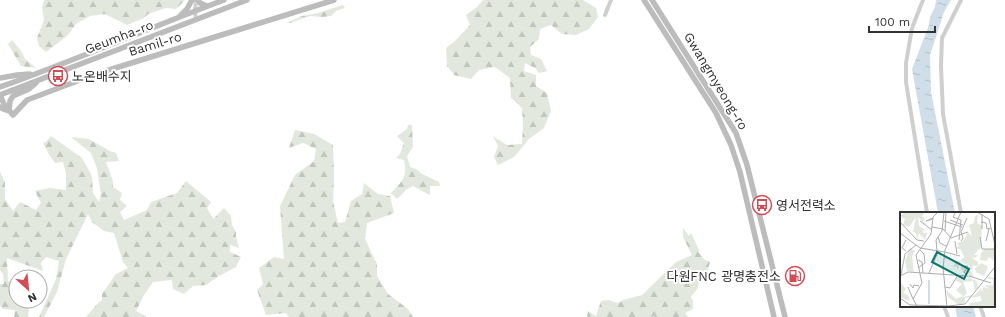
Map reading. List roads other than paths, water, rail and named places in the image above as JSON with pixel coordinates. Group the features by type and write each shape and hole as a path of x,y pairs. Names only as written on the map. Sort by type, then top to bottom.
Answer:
{"main road":[{"path":"179,17 187,9 192,0"},
{"path":"197,0 208,6"},
{"name":"Geumha-ro","path":"0,87 37,74 224,0"},
{"name":"Geumha-ro","path":"0,95 247,0"},
{"name":"Bamil-ro","path":"9,111 13,115 27,100 96,74 334,0"},
{"name":"Gwangmyeong-ro","path":"644,0 716,113 731,146 740,172 774,317"},
{"name":"Gwangmyeong-ro","path":"652,0 736,133 747,165 785,317"},
{"path":"0,78 37,74"},
{"path":"9,111 10,101 13,96 29,89 41,80"},
{"path":"0,95 9,111"},
{"path":"0,107 9,111"}],"street":[{"path":"196,19 195,11 197,0"},
{"path":"605,15 611,0"},
{"path":"923,0 912,28 906,63 906,82 927,212"},
{"path":"961,0 942,38 941,66 943,114 961,212"},
{"path":"944,307 948,317"},
{"path":"980,307 984,317"}],"water":[{"path":"936,0 951,0 944,12 930,55 931,92 955,212 938,212 912,69 929,25 930,17 935,7"},
{"path":"955,307 973,307 976,317 957,317"}],"place":[{"name":"노온배수지","path":"58,76"},
{"name":"영서전력소","path":"762,205"},
{"name":"다원FNC 광명충전소","path":"795,276"}]}
